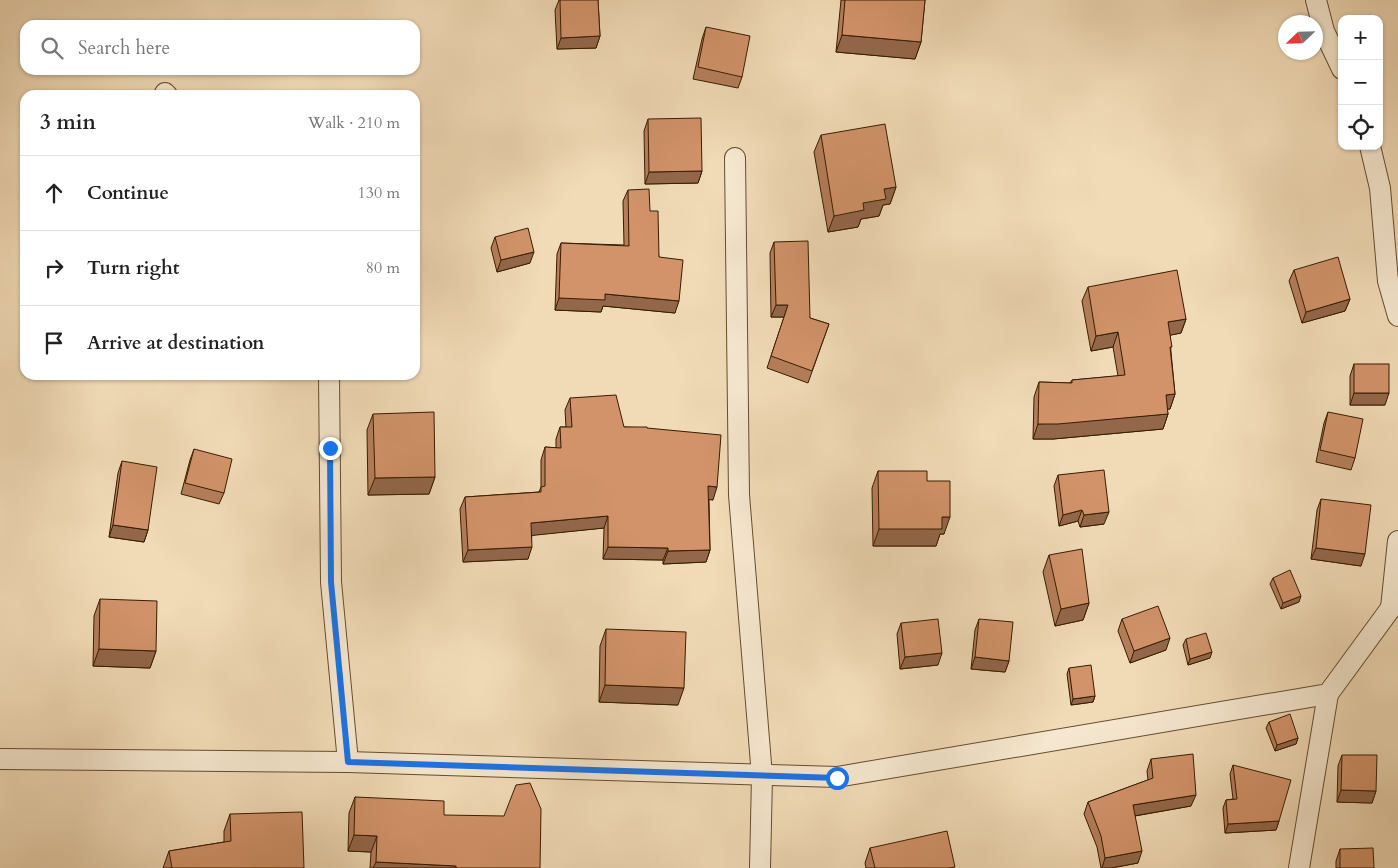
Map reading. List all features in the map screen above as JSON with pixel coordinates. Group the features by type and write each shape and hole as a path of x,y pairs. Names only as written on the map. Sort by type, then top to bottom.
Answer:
{"street":[{"path":"1316,0 1324,31 1338,61"},
{"path":"1371,150 1380,188 1388,281 1398,316"},
{"path":"736,158 739,495 762,776 760,868"},
{"path":"329,380 331,582 348,762"},
{"path":"1299,868 1328,694 1395,604 1398,541"},
{"path":"0,760 348,762 837,778 1328,694"}],"building":[{"path":"560,0 598,0 600,36 561,38"},
{"path":"845,0 925,0 921,42 842,35"},
{"path":"706,27 750,36 742,77 698,67"},
{"path":"701,118 702,171 649,172 648,119"},
{"path":"885,124 896,187 884,189 886,199 863,203 864,210 834,216 821,135"},
{"path":"649,189 650,211 658,211 659,257 683,260 679,301 605,294 605,300 559,298 561,243 629,246 628,190"},
{"path":"528,228 534,252 501,260 495,237"},
{"path":"808,241 810,318 829,324 812,371 771,356 788,305 776,305 774,242"},
{"path":"1338,257 1350,299 1306,312 1294,270"},
{"path":"1177,270 1186,319 1168,322 1172,347 1170,347 1175,394 1166,395 1168,414 1058,424 1038,424 1039,382 1072,383 1072,380 1125,375 1118,332 1096,336 1088,287"},
{"path":"1354,364 1389,364 1389,393 1354,393"},
{"path":"616,395 624,427 647,427 721,435 717,487 708,486 710,550 668,551 668,548 608,547 608,516 531,523 532,547 468,550 465,497 541,492 541,487 545,486 545,447 561,448 560,427 572,427 570,398"},
{"path":"434,412 435,477 375,478 373,414"},
{"path":"1328,412 1363,419 1355,458 1320,450"},
{"path":"194,449 232,459 224,493 185,483"},
{"path":"122,461 157,467 148,530 113,525"},
{"path":"1104,470 1109,512 1084,515 1082,510 1063,515 1058,475"},
{"path":"878,471 927,471 927,481 950,481 950,517 942,517 942,529 879,529"},
{"path":"1321,499 1371,505 1365,554 1316,548"},
{"path":"1082,549 1089,603 1061,609 1049,555"},
{"path":"1290,570 1301,596 1283,603 1273,578"},
{"path":"100,599 157,601 156,651 99,649"},
{"path":"1158,606 1170,638 1134,651 1122,619"},
{"path":"938,619 942,653 905,657 901,623"},
{"path":"979,619 1013,622 1009,661 975,657"},
{"path":"606,629 686,632 684,688 605,685"},
{"path":"1206,633 1212,652 1190,659 1186,639"},
{"path":"1091,665 1095,696 1073,699 1069,668"},
{"path":"1290,714 1298,738 1277,745 1269,722"},
{"path":"1193,754 1196,795 1133,805 1142,851 1105,858 1101,836 1088,802 1153,778 1151,759"},
{"path":"1342,755 1377,755 1376,791 1341,790"},
{"path":"1233,765 1291,780 1279,821 1228,824 1226,800 1237,799"},
{"path":"530,783 541,809 540,868 456,868 456,866 376,862 377,836 354,835 355,797 444,801 444,815 504,816 516,785"},
{"path":"302,812 304,868 172,868 169,851 231,841 230,814"},
{"path":"947,831 955,867 875,868 870,848"},
{"path":"1373,848 1374,868 1340,868 1340,849"}],"route":[{"path":"330,448 331,582 348,762 837,778"}]}
